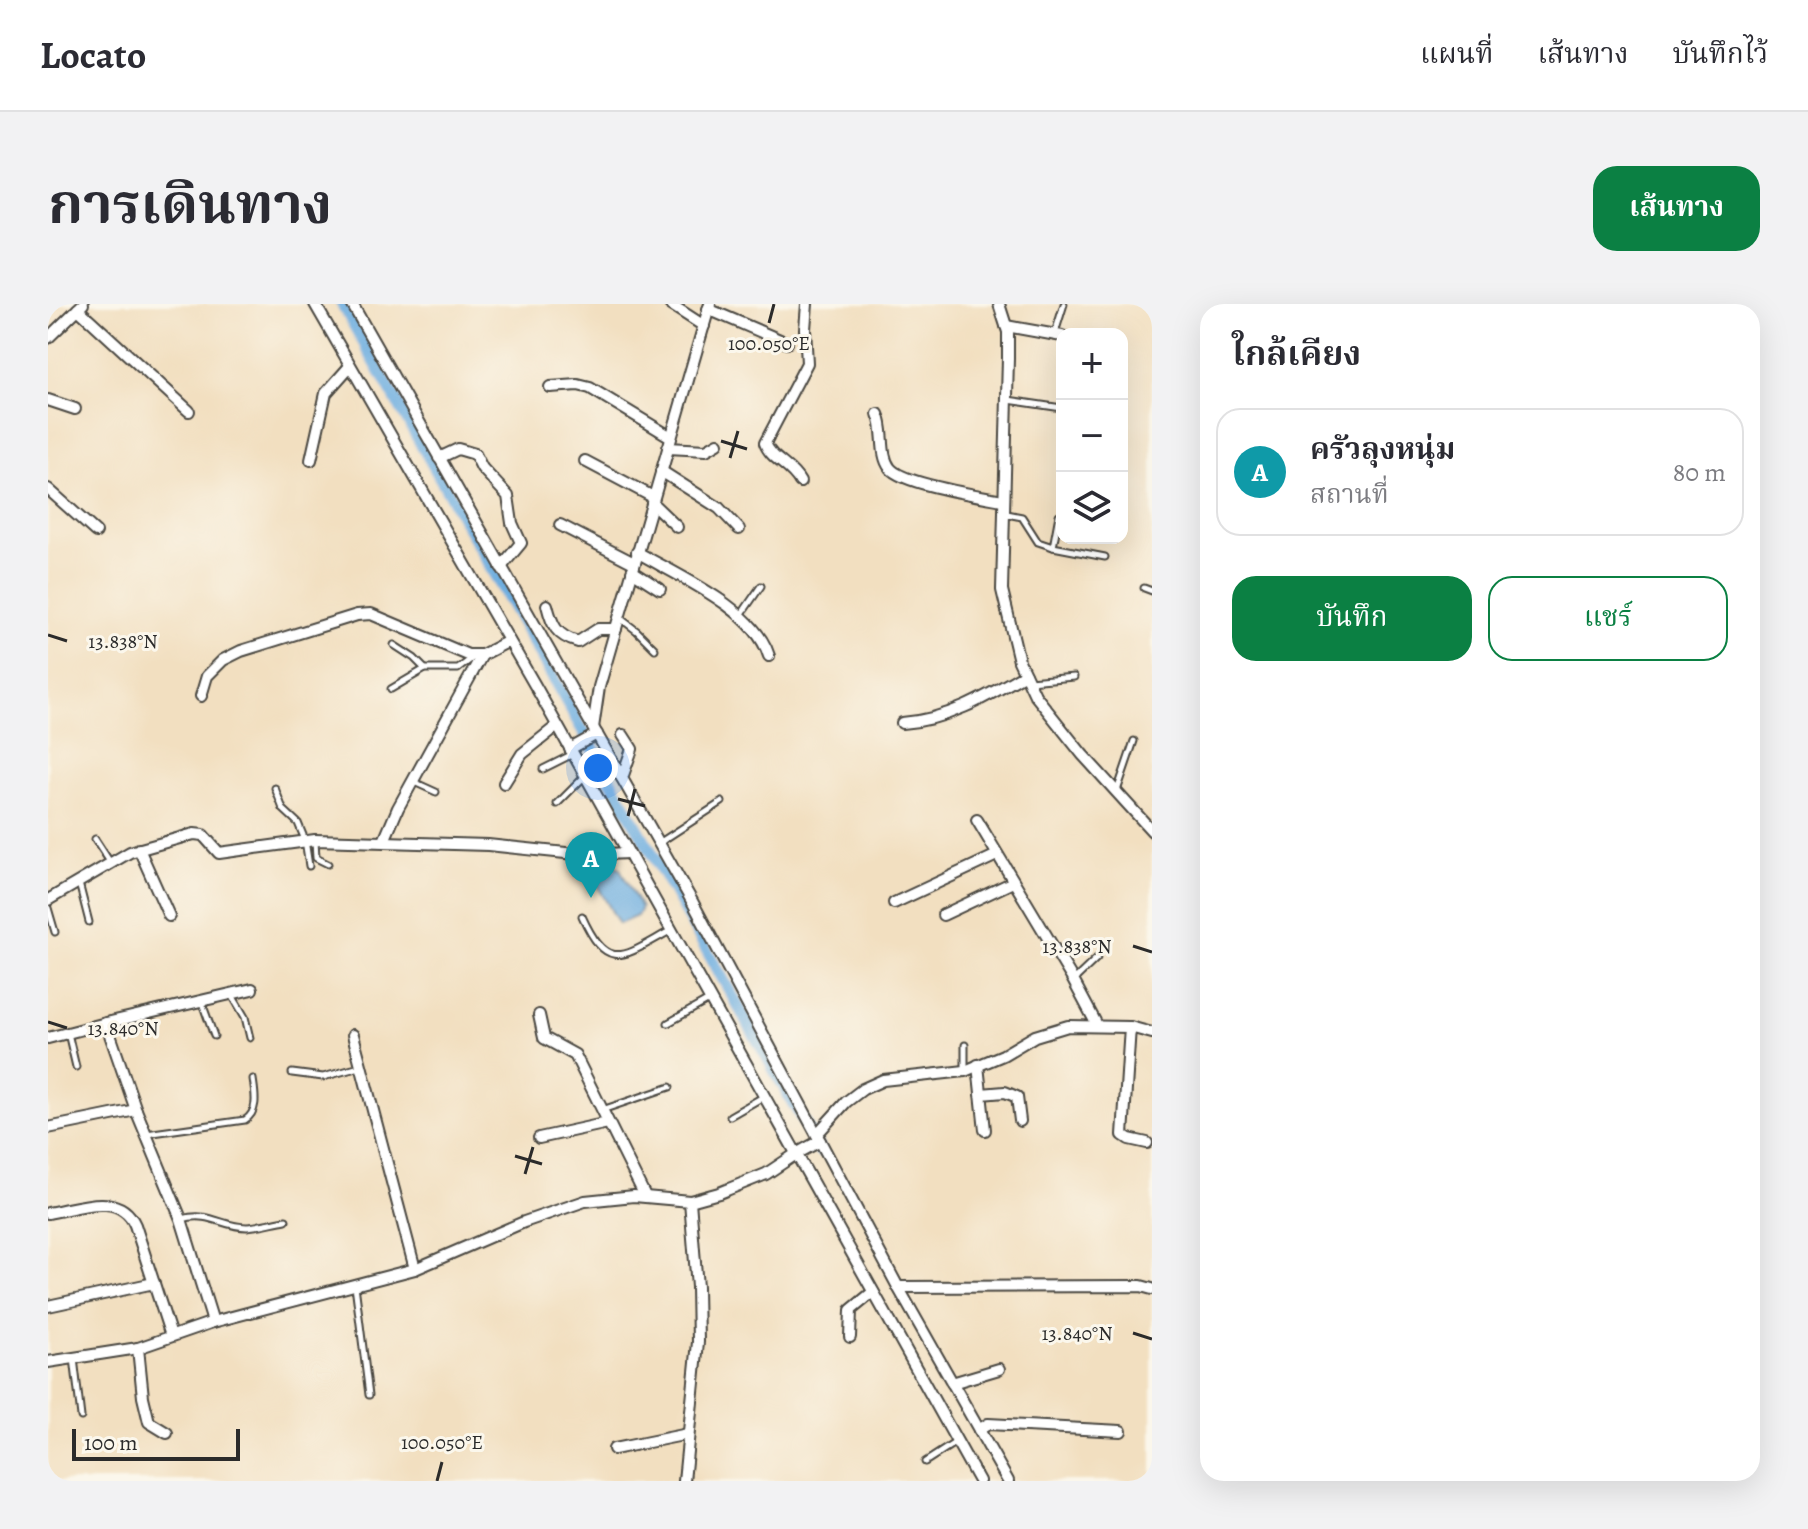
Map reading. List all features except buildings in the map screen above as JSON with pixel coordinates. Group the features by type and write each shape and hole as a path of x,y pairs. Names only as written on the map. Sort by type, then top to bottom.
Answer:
{"street":[{"path":"65,304 78,309 189,411"},
{"path":"315,304 573,749 585,776 798,1152 979,1481"},
{"path":"352,304 593,733 659,843 898,1287 1008,1481"},
{"path":"670,304 704,326"},
{"path":"800,482 793,470 768,452 765,443 807,363 807,304"},
{"path":"999,304 1006,326 1007,400 1002,590 1012,636 1035,695 1082,754 1152,831"},
{"path":"573,749 593,733 599,687 709,307 787,343"},
{"path":"48,338 78,309"},
{"path":"1006,326 1056,334"},
{"path":"311,460 326,393 350,366"},
{"path":"550,387 578,385 590,388 670,443 696,451 706,450 718,443"},
{"path":"48,400 75,409"},
{"path":"878,414 889,468 904,478 1003,500"},
{"path":"439,458 458,449 475,454 482,468 508,496 512,523 521,543 501,567"},
{"path":"585,461 652,500 677,527"},
{"path":"661,471 719,508 739,529"},
{"path":"48,489 96,532"},
{"path":"560,525 634,562 704,591 740,616 765,641 769,656"},
{"path":"634,562 660,589"},
{"path":"547,605 553,626 568,639 578,642 598,629 618,624"},
{"path":"201,696 207,676 223,660 241,651 357,615 371,614 461,653 479,655 509,641"},
{"path":"384,841 398,808 479,655"},
{"path":"902,723 927,722 941,717 1026,678"},
{"path":"504,783 522,754 557,726"},
{"path":"622,778 632,749 623,735"},
{"path":"977,820 1097,1025"},
{"path":"48,900 110,862 139,849 194,834 203,835 219,853 310,840 488,845 585,855 628,853"},
{"path":"139,849 169,916"},
{"path":"894,903 997,855"},
{"path":"943,915 1013,882"},
{"path":"48,1038 252,989"},
{"path":"539,1015 544,1038 575,1055 645,1196"},
{"path":"106,1023 136,1110 181,1219 213,1322"},
{"path":"48,1362 138,1348 213,1322 415,1269 524,1222 585,1201 645,1196 690,1201 719,1193 766,1174 818,1139 846,1102 863,1089 883,1080 965,1071 1035,1036 1068,1026 1130,1027 1152,1033"},
{"path":"1130,1027 1123,1135 1147,1143"},
{"path":"353,1035 415,1269"},
{"path":"978,1065 985,1130"},
{"path":"981,1094 1005,1092 1017,1097 1020,1121"},
{"path":"48,1128 136,1110"},
{"path":"539,1138 608,1123"},
{"path":"684,1481 698,1342 690,1201"},
{"path":"48,1213 111,1203 128,1211 171,1336"},
{"path":"48,1306 154,1283"},
{"path":"898,1287 1141,1286 1152,1289"},
{"path":"850,1337 851,1310 873,1292"},
{"path":"138,1348 149,1422 167,1433"},
{"path":"952,1383 999,1369"},
{"path":"979,1430 988,1424 1121,1431"},
{"path":"614,1449 688,1434"}],"lane":[{"path":"1060,328 1064,304"},
{"path":"1007,400 1056,407"},
{"path":"1002,513 1022,517 1038,542 1105,557"},
{"path":"1053,547 1056,531"},
{"path":"740,616 761,586"},
{"path":"1144,588 1152,591"},
{"path":"618,624 637,631 655,649"},
{"path":"394,645 425,669"},
{"path":"391,689 425,669 458,669 479,655"},
{"path":"1026,678 1074,677"},
{"path":"1117,792 1134,741"},
{"path":"543,769 573,749"},
{"path":"557,804 585,776"},
{"path":"413,781 436,792"},
{"path":"275,788 283,809 310,840 316,858 328,864"},
{"path":"659,843 722,802"},
{"path":"95,839 110,862"},
{"path":"309,866 310,840"},
{"path":"79,882 89,922"},
{"path":"48,908 55,932"},
{"path":"582,916 596,943 611,955 633,951 671,930"},
{"path":"1073,980 1097,958"},
{"path":"231,993 245,1017 250,1038"},
{"path":"201,1000 214,1036"},
{"path":"668,1023 710,1000"},
{"path":"68,1033 76,1067"},
{"path":"965,1045 965,1071"},
{"path":"292,1073 323,1077 361,1067"},
{"path":"146,1134 245,1120 252,1115 255,1106 253,1079"},
{"path":"602,1110 670,1087"},
{"path":"730,1116 764,1096"},
{"path":"181,1219 195,1215 209,1216 248,1227 286,1220"},
{"path":"355,1284 369,1395"},
{"path":"74,1357 81,1417"},
{"path":"925,1462 957,1441"}],"water":[{"path":"614,864 620,869 641,908 637,916 619,924 587,867"}],"waterway":[{"path":"342,304 820,1151"}],"place":[{"name":"ครัวลุงหนุ่ม","path":"591,898"}]}
